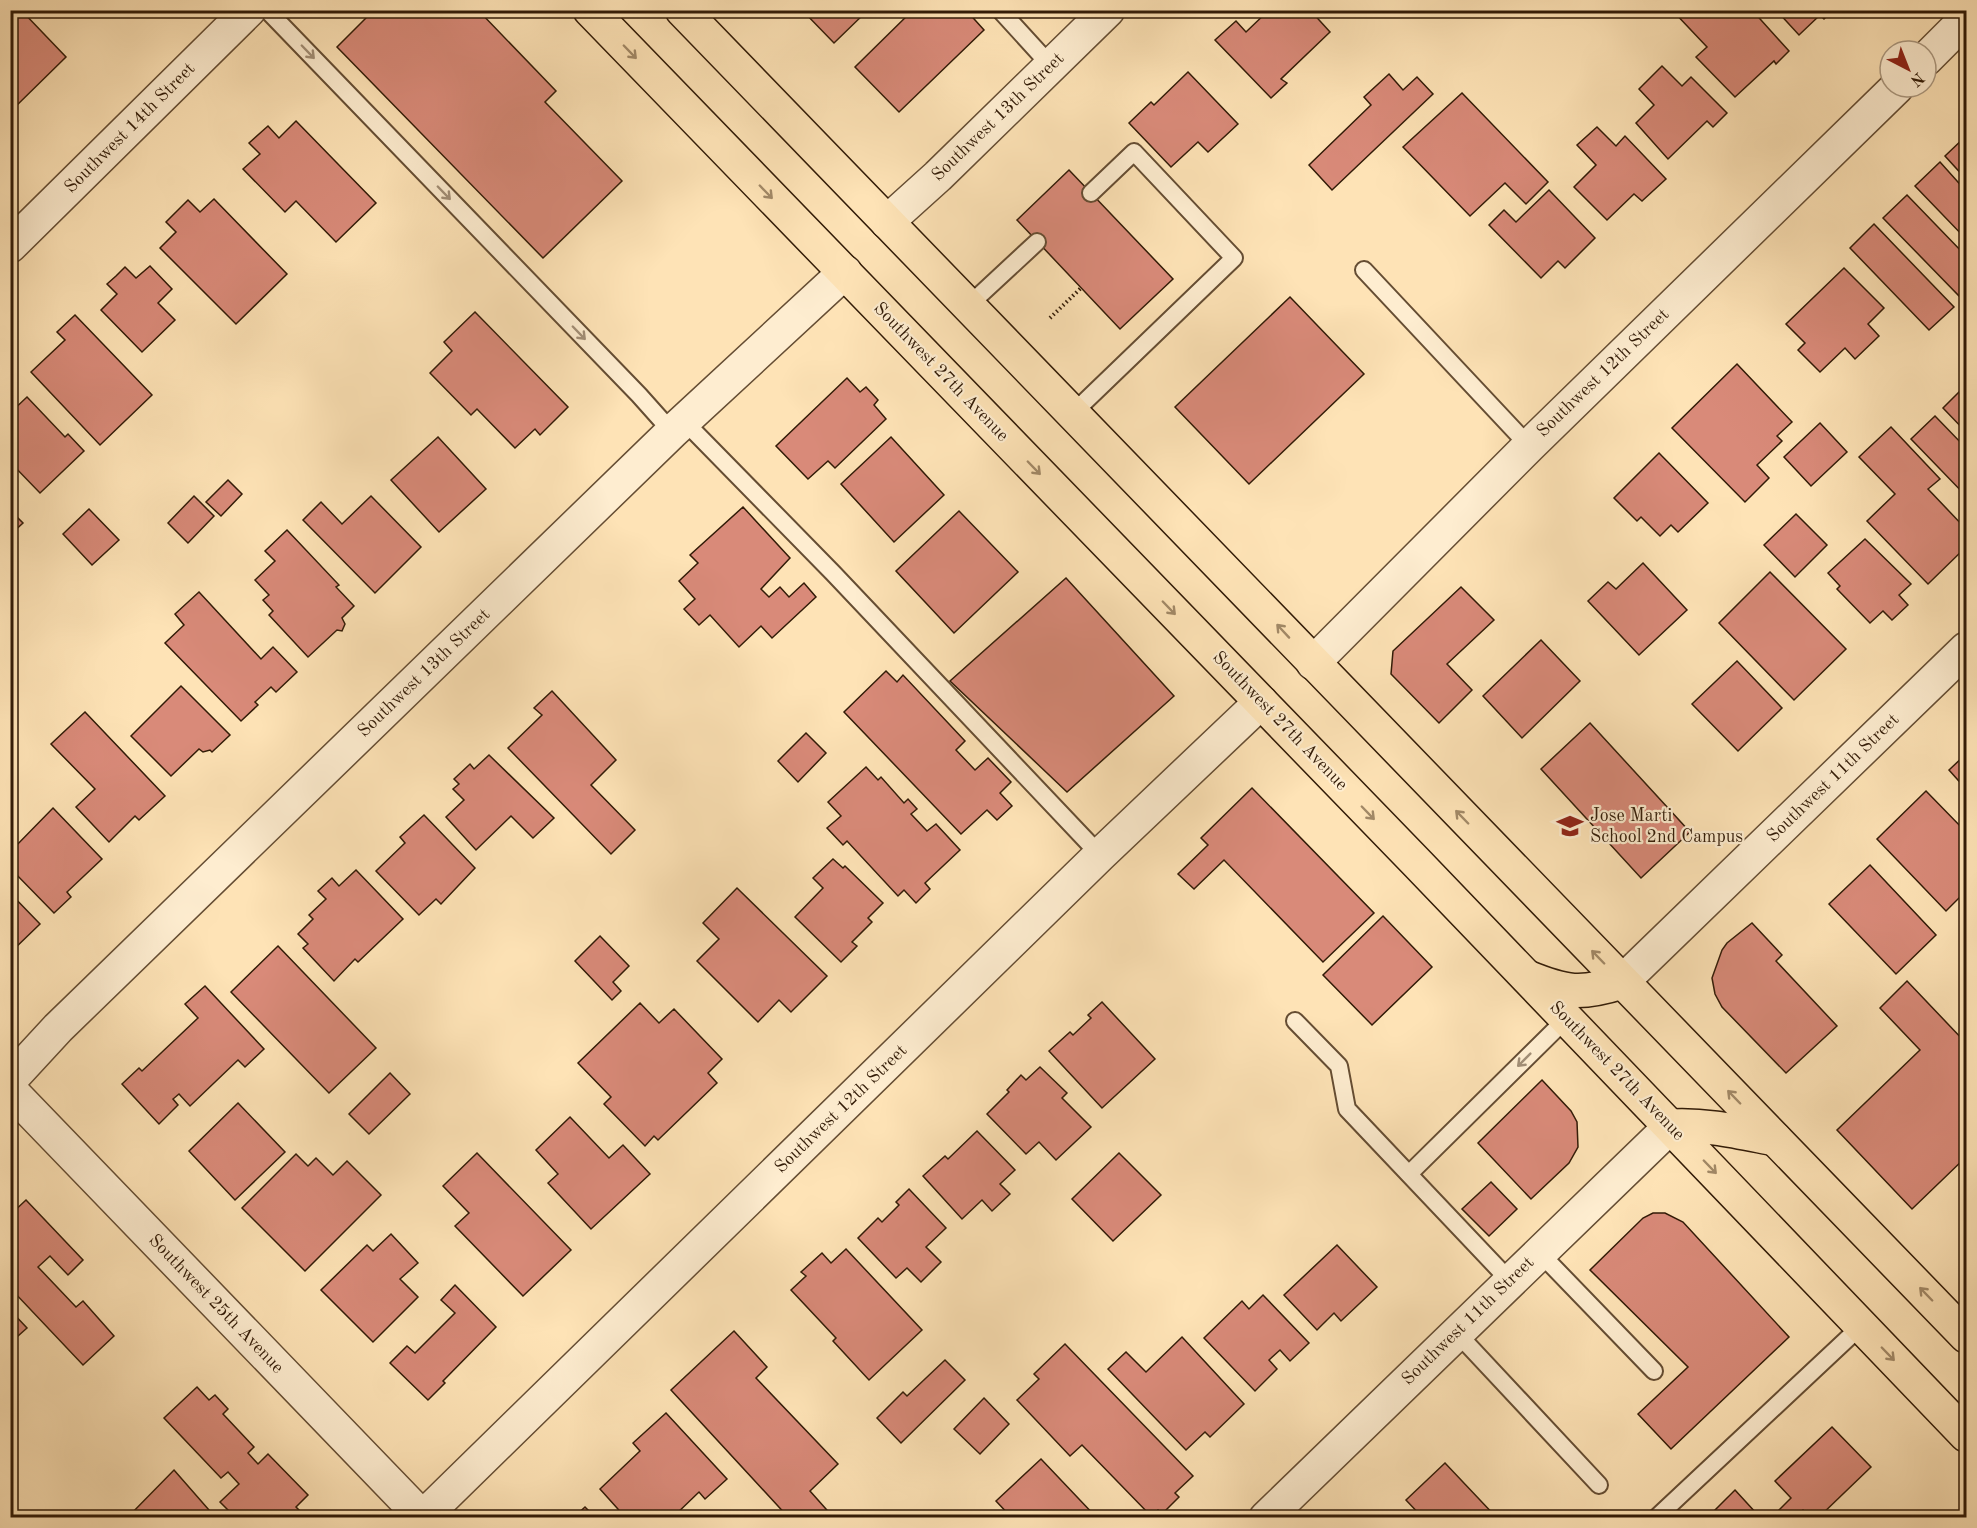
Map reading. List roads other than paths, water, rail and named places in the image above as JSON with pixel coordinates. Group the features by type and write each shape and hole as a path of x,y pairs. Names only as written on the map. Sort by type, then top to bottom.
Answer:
{"highway":[{"name":"Southwest 27th Avenue","path":"590,10 1522,975 1671,1126 1966,1435"},
{"path":"682,10 1966,1336"},
{"path":"1522,975 1555,989 1580,992 1602,989 1622,982"},
{"path":"1671,1126 1695,1124 1774,1139"}],"street":[{"name":"Southwest 14th Street","path":"10,246 249,10"},
{"name":"Southwest 13th Street","path":"886,222 938,176 1108,10"},
{"path":"1938,47 1966,19"},
{"name":"Southwest 12th Street","path":"1313,663 1529,446 1885,99"},
{"name":"Southwest 13th Street","path":"10,1080 67,1020 678,426 845,272"},
{"name":"Southwest 11th Street","path":"1622,982 1966,649"},
{"name":"Southwest 12th Street","path":"423,1517 1100,855 1260,702"},
{"name":"Southwest 25th Avenue","path":"10,1089 423,1517"},
{"name":"Southwest 11th Street","path":"1266,1518 1671,1126"}],"lane":[{"path":"267,10 639,395 678,426 833,573 1100,855"},
{"path":"1000,10 1051,66"},
{"path":"1072,414 1234,258 1134,152 1091,193"},
{"path":"968,306 1037,242"},
{"path":"1364,270 1529,446"},
{"path":"1409,1174 1566,1019"},
{"path":"1295,1021 1339,1066 1347,1109 1510,1281"},
{"path":"1539,1252 1654,1371"},
{"path":"1656,1518 1861,1326"},
{"path":"1456,1332 1599,1485"}],"place":[{"name":"Jose Marti School 2nd Campus","path":"1570,826"}]}
